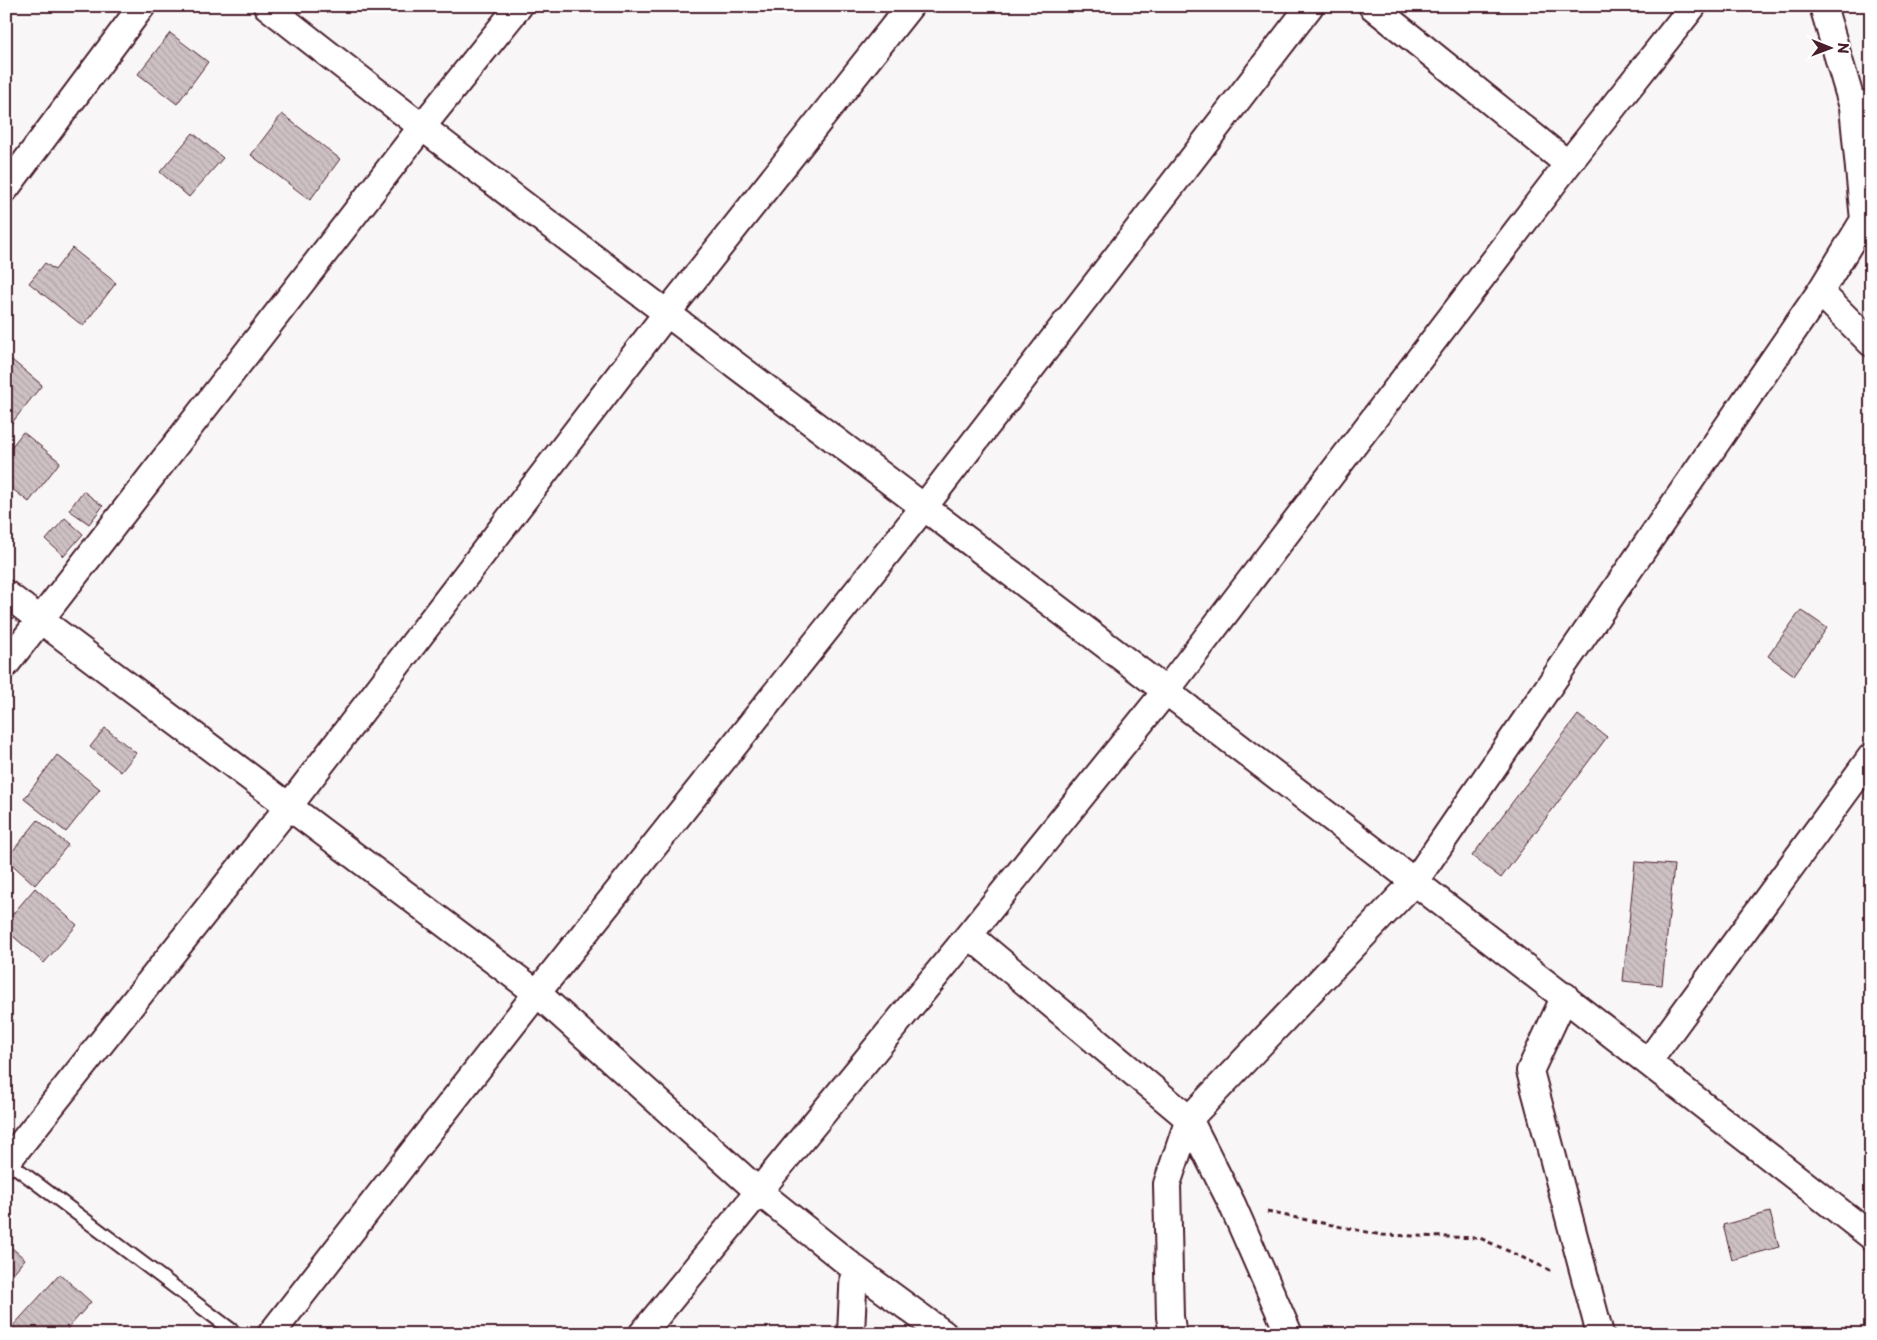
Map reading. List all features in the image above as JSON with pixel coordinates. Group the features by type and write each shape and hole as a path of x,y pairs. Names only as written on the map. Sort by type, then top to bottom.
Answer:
{"street":[{"path":"6,188 142,6"},
{"path":"267,6 421,128 924,506 1565,996 1871,1236"},
{"path":"6,664 421,128 519,6"},
{"path":"7,1162 288,806 667,313 910,6"},
{"path":"271,1334 537,993 924,506 1310,6"},
{"path":"1372,6 1568,164"},
{"path":"642,1334 1166,691 1568,164 1693,6"},
{"path":"1173,1334 1170,1317 1167,1184 1189,1119 1414,881 1820,292 1864,220 1862,105 1823,6"},
{"path":"1820,292 1871,343"},
{"path":"6,594 537,993 758,1192 854,1268 944,1334"},
{"path":"1648,1062 1871,757"},
{"path":"969,935 1189,1119 1232,1204 1289,1334"},
{"path":"1565,996 1530,1071 1600,1334"},
{"path":"851,1334 854,1268"}],"lane":[{"path":"7,1162 237,1334"}],"path":[{"path":"1232,1204 1382,1235 1480,1238 1587,1287"}],"building":[{"path":"170,33 208,62 177,104 138,74"},
{"path":"282,114 340,159 310,200 251,155"},
{"path":"193,133 223,158 189,197 160,172"},
{"path":"72,248 116,283 83,326 29,283 45,263 55,270"},
{"path":"7,356 42,385 11,424 6,421"},
{"path":"23,432 60,462 29,502 6,484 6,454"},
{"path":"83,491 103,506 89,524 69,510"},
{"path":"65,518 83,534 64,556 46,540"},
{"path":"1801,610 1827,628 1794,675 1768,656"},
{"path":"1578,715 1607,737 1501,878 1472,856"},
{"path":"105,728 136,753 121,772 90,747"},
{"path":"57,755 100,789 66,832 24,799"},
{"path":"38,820 68,845 35,885 6,859"},
{"path":"1635,862 1674,865 1662,985 1623,981"},
{"path":"35,888 77,925 44,963 6,930 6,922"},
{"path":"1770,1212 1779,1247 1732,1260 1723,1225"},
{"path":"6,1243 25,1259 6,1282"},
{"path":"60,1274 91,1302 63,1334 20,1334 12,1327"}]}
